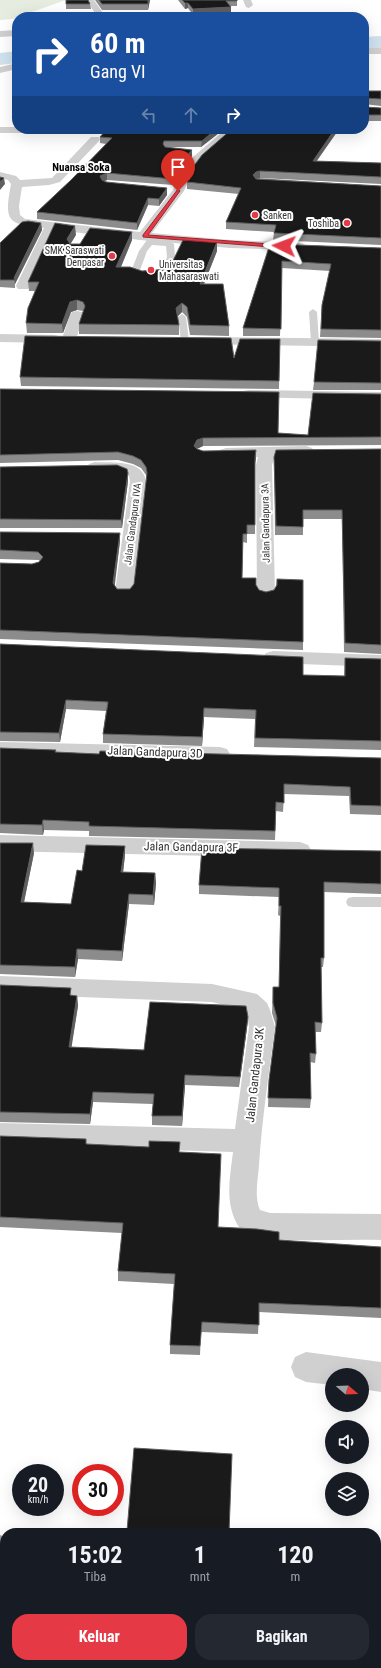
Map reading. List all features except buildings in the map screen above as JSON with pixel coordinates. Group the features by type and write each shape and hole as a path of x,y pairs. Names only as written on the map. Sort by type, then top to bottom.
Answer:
{"street":[{"path":"90,0 99,12"},
{"path":"0,30 12,29"},
{"path":"0,34 12,33"},
{"path":"369,51 381,50"},
{"path":"0,70 12,67"},
{"path":"0,130 12,130"},
{"path":"144,236 178,191 187,172 203,152 226,134"},
{"path":"17,184 49,182 56,180 95,139"},
{"path":"190,151 203,152"},
{"path":"0,175 12,178 17,184 13,213 15,218"},
{"path":"162,189 178,191"},
{"path":"0,220 15,218 22,222 51,227 144,236 159,240 315,248"},
{"path":"23,286 51,227"},
{"path":"79,243 86,231"},
{"path":"69,339 77,315"},
{"path":"0,338 84,340"},
{"path":"170,341 381,343"},
{"path":"234,394 381,396"},
{"path":"210,453 323,451"},
{"name":"Jalan Gandapura 3A","path":"266,594 264,465 266,457 270,453"},
{"name":"Jalan Gandapura IVA","path":"82,467 118,467 131,470 137,474 138,481 123,535 124,592"},
{"path":"255,656 381,661"},
{"name":"Jalan Gandapura 3D","path":"0,748 242,755"},
{"name":"Jalan Gandapura 3F","path":"0,843 318,851"},
{"name":"Jalan Gandapura 3K","path":"0,985 212,993 248,1001 258,1010 262,1027 247,1141 243,1191 244,1206 250,1219 258,1224 270,1226 381,1227"},
{"path":"0,1134 247,1141"},
{"path":"306,1368 381,1377"}],"lane":[{"path":"159,240 170,244 171,256 166,272 159,276 135,276 134,274 147,243 159,240"},
{"path":"313,312 315,342"},
{"path":"182,317 185,341"},
{"path":"353,902 381,902"}],"shaded area":[{"path":"0,0 66,0 32,12 12,12 12,19 0,20"}],"waterway":[{"path":"369,43 381,42"},
{"path":"0,59 12,58"}],"place":[{"name":"Sanken","path":"255,215"},
{"name":"Toshiba","path":"347,223"},
{"name":"SMK Saraswati Denpasar","path":"112,256"},
{"name":"Universitas Mahasaraswati","path":"151,270"}],"district":[{"name":"Nuansa Soka","path":"81,167"}],"route":[{"path":"178,191 144,236 230,244 284,246"}]}
